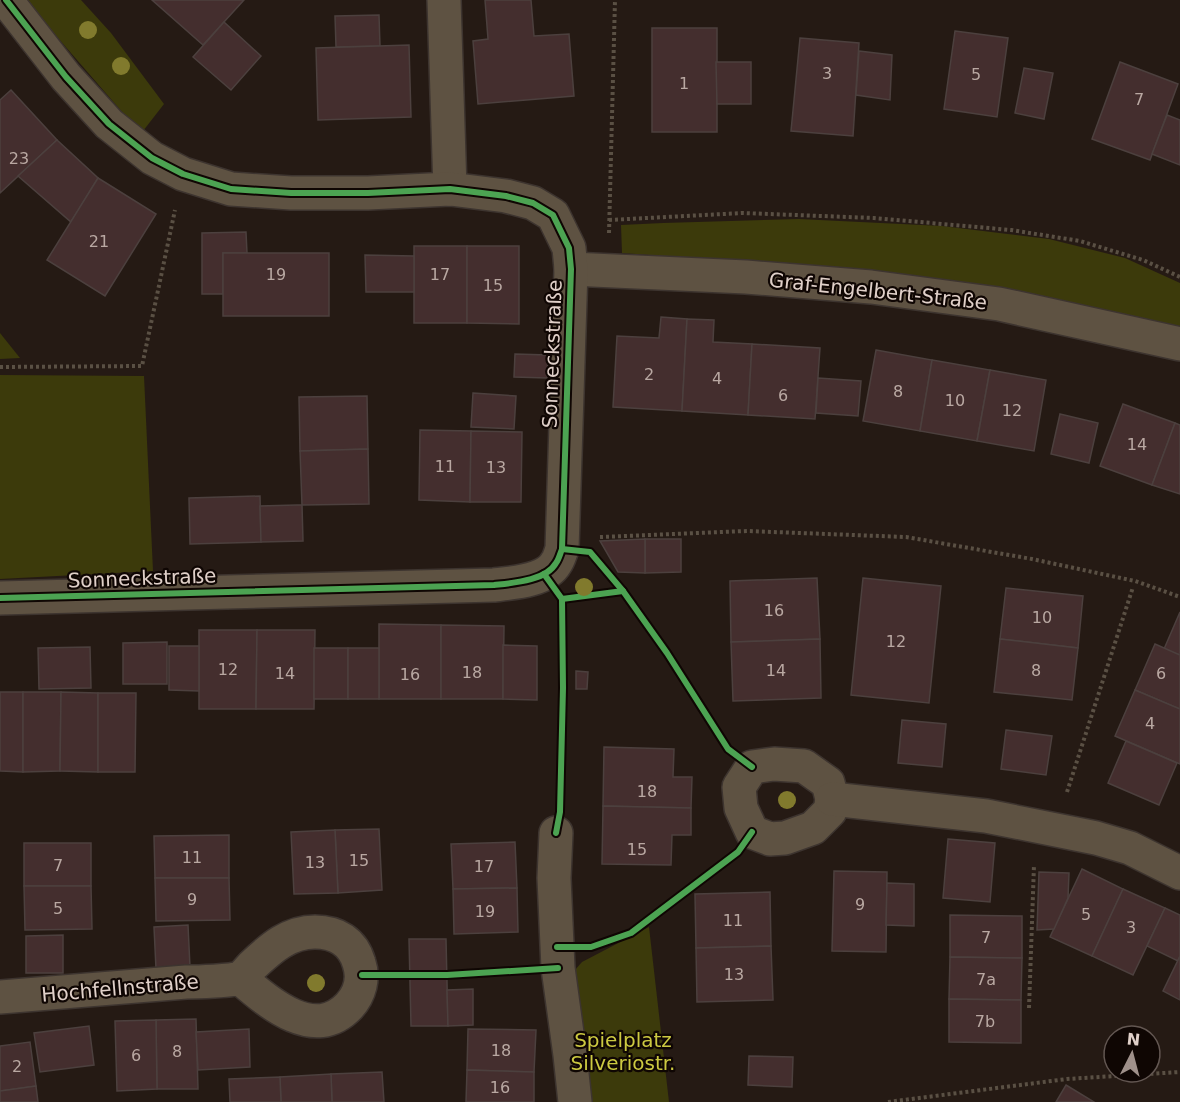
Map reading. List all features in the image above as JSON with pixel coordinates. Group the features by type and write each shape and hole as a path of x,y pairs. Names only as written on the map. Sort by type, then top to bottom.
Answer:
{"street":[{"name":"Sonneckstraße","path":"0,598 494,585 523,582 544,573 556,565 562,549 564,529 571,268 569,248 553,215 533,203 506,196 450,189 368,193 291,193 231,189 183,174 152,158 109,124 66,77 6,0"},
{"path":"444,0 450,189"},
{"name":"Graf-Engelbert-Straße","path":"571,268 746,277 871,287 999,304 1180,344"},
{"path":"832,799 986,816 1096,838 1130,848 1180,873"},
{"path":"556,833 554,878 558,968 576,1102"},
{"name":"Hochfellnstraße","path":"0,997 240,978"}],"path":[{"path":"608,270 615,0"},
{"path":"0,367 142,366 183,174"},
{"path":"609,220 743,213 874,218 1011,230 1080,241 1143,260 1180,277"},
{"path":"594,537 747,531 906,537 1032,559 1135,581 1180,597"},
{"path":"1029,1008 1034,916 1045,828 1132,587"},
{"path":"888,1102 1067,1078 1180,1072"}],"green space":[{"path":"25,0 81,0 111,33 164,104 143,131 123,113"},
{"path":"799,219 942,226 1049,239 1125,258 1180,283 1180,329 773,264 622,253 621,225"},
{"path":"0,333 20,358 0,359"},
{"path":"0,375 144,376 153,571 0,579"},
{"name":"Spielplatz Silveriostr.","path":"649,927 669,1102 589,1102 575,970 582,962"}],"building":[{"path":"152,0 244,0 203,45"},
{"path":"485,0 531,0 534,36 569,34 574,96 478,104 473,41 488,39"},
{"path":"379,15 380,46 336,47 335,16"},
{"path":"224,22 261,56 231,90 193,57"},
{"path":"652,28 717,28 717,132 652,132"},
{"path":"955,31 1008,38 997,117 944,109"},
{"path":"800,38 859,43 853,136 791,131"},
{"path":"409,45 411,117 318,120 316,48"},
{"path":"859,51 892,55 890,100 856,95"},
{"path":"716,62 751,62 751,104 717,104"},
{"path":"1120,62 1178,84 1150,160 1092,139"},
{"path":"1024,68 1053,73 1044,119 1015,113"},
{"path":"11,90 57,140 0,193 0,100"},
{"path":"1167,115 1180,120 1180,165 1152,154"},
{"path":"57,140 98,178 71,222 18,176"},
{"path":"98,178 156,214 105,296 47,260"},
{"path":"246,232 247,253 223,253 223,294 202,294 202,233"},
{"path":"414,246 467,246 467,323 414,323"},
{"path":"467,246 519,246 519,324 467,323"},
{"path":"223,253 329,253 329,316 223,316"},
{"path":"365,255 414,256 414,292 366,292"},
{"path":"661,317 687,319 682,411 613,407 617,336 659,338"},
{"path":"687,319 714,320 713,342 752,344 748,415 682,411"},
{"path":"752,344 820,348 815,419 748,415"},
{"path":"876,350 932,360 920,431 863,421"},
{"path":"515,354 548,355 547,378 514,377"},
{"path":"932,360 990,370 977,441 920,431"},
{"path":"990,370 1046,380 1034,451 977,441"},
{"path":"818,378 861,381 858,416 816,413"},
{"path":"473,393 516,396 514,429 471,427"},
{"path":"367,396 368,449 300,451 299,397"},
{"path":"1123,404 1175,423 1152,485 1100,466"},
{"path":"1060,414 1098,423 1089,463 1051,454"},
{"path":"1175,423 1180,425 1180,494 1152,485"},
{"path":"420,430 471,431 470,502 419,500"},
{"path":"471,431 522,432 521,502 470,502"},
{"path":"368,449 369,504 302,505 300,451"},
{"path":"260,496 261,542 190,544 189,498"},
{"path":"302,505 303,541 261,542 260,506"},
{"path":"645,539 681,539 681,572 645,573"},
{"path":"645,539 645,573 618,572 600,541"},
{"path":"817,578 820,639 731,642 730,581"},
{"path":"863,578 941,586 929,703 851,695"},
{"path":"1006,588 1083,596 1078,648 1000,639"},
{"path":"1180,612 1180,655 1164,649"},
{"path":"379,624 441,625 441,699 379,699"},
{"path":"441,625 504,626 503,699 441,699"},
{"path":"199,630 257,630 256,709 199,709"},
{"path":"257,630 315,630 314,709 256,709"},
{"path":"820,639 821,698 733,701 731,642"},
{"path":"1000,639 1078,648 1072,700 994,692"},
{"path":"167,642 167,684 123,684 123,643"},
{"path":"1155,644 1180,655 1180,709 1135,690"},
{"path":"503,645 537,646 537,700 503,699"},
{"path":"169,646 199,646 199,691 169,690"},
{"path":"90,647 91,688 39,689 38,648"},
{"path":"314,648 348,648 348,699 314,699"},
{"path":"348,648 379,648 379,699 348,699"},
{"path":"576,671 588,672 587,689 576,689"},
{"path":"1135,690 1180,709 1180,764 1115,736"},
{"path":"0,692 23,692 23,772 0,771"},
{"path":"23,692 61,692 60,771 23,772"},
{"path":"61,692 98,693 98,772 60,771"},
{"path":"98,693 136,693 135,772 98,772"},
{"path":"902,720 946,724 942,767 898,763"},
{"path":"1006,730 1052,736 1046,775 1001,769"},
{"path":"1126,741 1177,763 1159,805 1108,783"},
{"path":"604,747 674,749 673,777 692,777 691,808 603,806"},
{"path":"603,806 691,808 691,835 672,835 671,865 602,864"},
{"path":"379,829 382,890 338,893 335,830"},
{"path":"335,830 338,893 294,894 291,832"},
{"path":"229,835 229,878 155,878 154,836"},
{"path":"948,839 995,843 990,902 943,898"},
{"path":"515,842 517,888 453,889 451,844"},
{"path":"24,843 91,843 91,886 24,886"},
{"path":"1082,869 1123,889 1092,956 1050,937"},
{"path":"834,871 887,872 886,952 832,951"},
{"path":"1039,872 1069,873 1068,898 1054,929 1037,930"},
{"path":"155,878 229,878 230,920 156,921"},
{"path":"887,883 914,884 914,926 886,925"},
{"path":"24,886 91,886 92,929 25,930"},
{"path":"517,888 518,932 454,934 453,889"},
{"path":"1123,889 1165,908 1133,975 1092,956"},
{"path":"770,892 771,946 696,948 695,894"},
{"path":"1165,908 1180,915 1178,961 1147,946"},
{"path":"950,915 1022,916 1022,958 950,957"},
{"path":"188,925 190,967 156,969 154,927"},
{"path":"63,935 63,973 26,973 26,936"},
{"path":"409,939 446,939 448,1026 411,1026"},
{"path":"771,946 773,1000 697,1002 696,948"},
{"path":"1180,956 1180,1000 1163,991"},
{"path":"950,957 1022,958 1021,1000 949,999"},
{"path":"473,989 473,1025 448,1026 447,990"},
{"path":"949,999 1021,1000 1021,1043 949,1042"},
{"path":"196,1019 198,1089 157,1089 156,1020"},
{"path":"156,1020 157,1089 117,1091 115,1021"},
{"path":"89,1026 94,1065 40,1072 34,1033"},
{"path":"249,1029 250,1067 198,1070 196,1032"},
{"path":"468,1029 536,1030 534,1072 467,1070"},
{"path":"30,1042 36,1086 0,1091 0,1046"},
{"path":"749,1056 793,1057 792,1087 748,1085"},
{"path":"467,1070 534,1072 534,1102 466,1102"},
{"path":"382,1072 384,1102 332,1102 331,1074"},
{"path":"331,1074 332,1102 281,1102 280,1077"},
{"path":"280,1077 281,1102 230,1102 229,1079"},
{"path":"1066,1085 1094,1102 1056,1102"},
{"path":"36,1086 38,1102 0,1102 0,1091"}],"cycle path":[{"path":"0,598 494,585 528,580 545,574 556,563 562,549 571,269 569,248 553,215 533,203 506,196 450,189 368,193 291,193 231,189 183,174 152,158 109,124 66,77 6,0"},
{"path":"562,549 590,552 623,591"},
{"path":"544,574 562,599 563,688 560,812 556,833"},
{"path":"562,599 623,591 667,653 728,749 752,767"},
{"path":"557,947 591,947 631,933 738,852 752,832"},
{"path":"362,975 447,975 558,968"}]}
